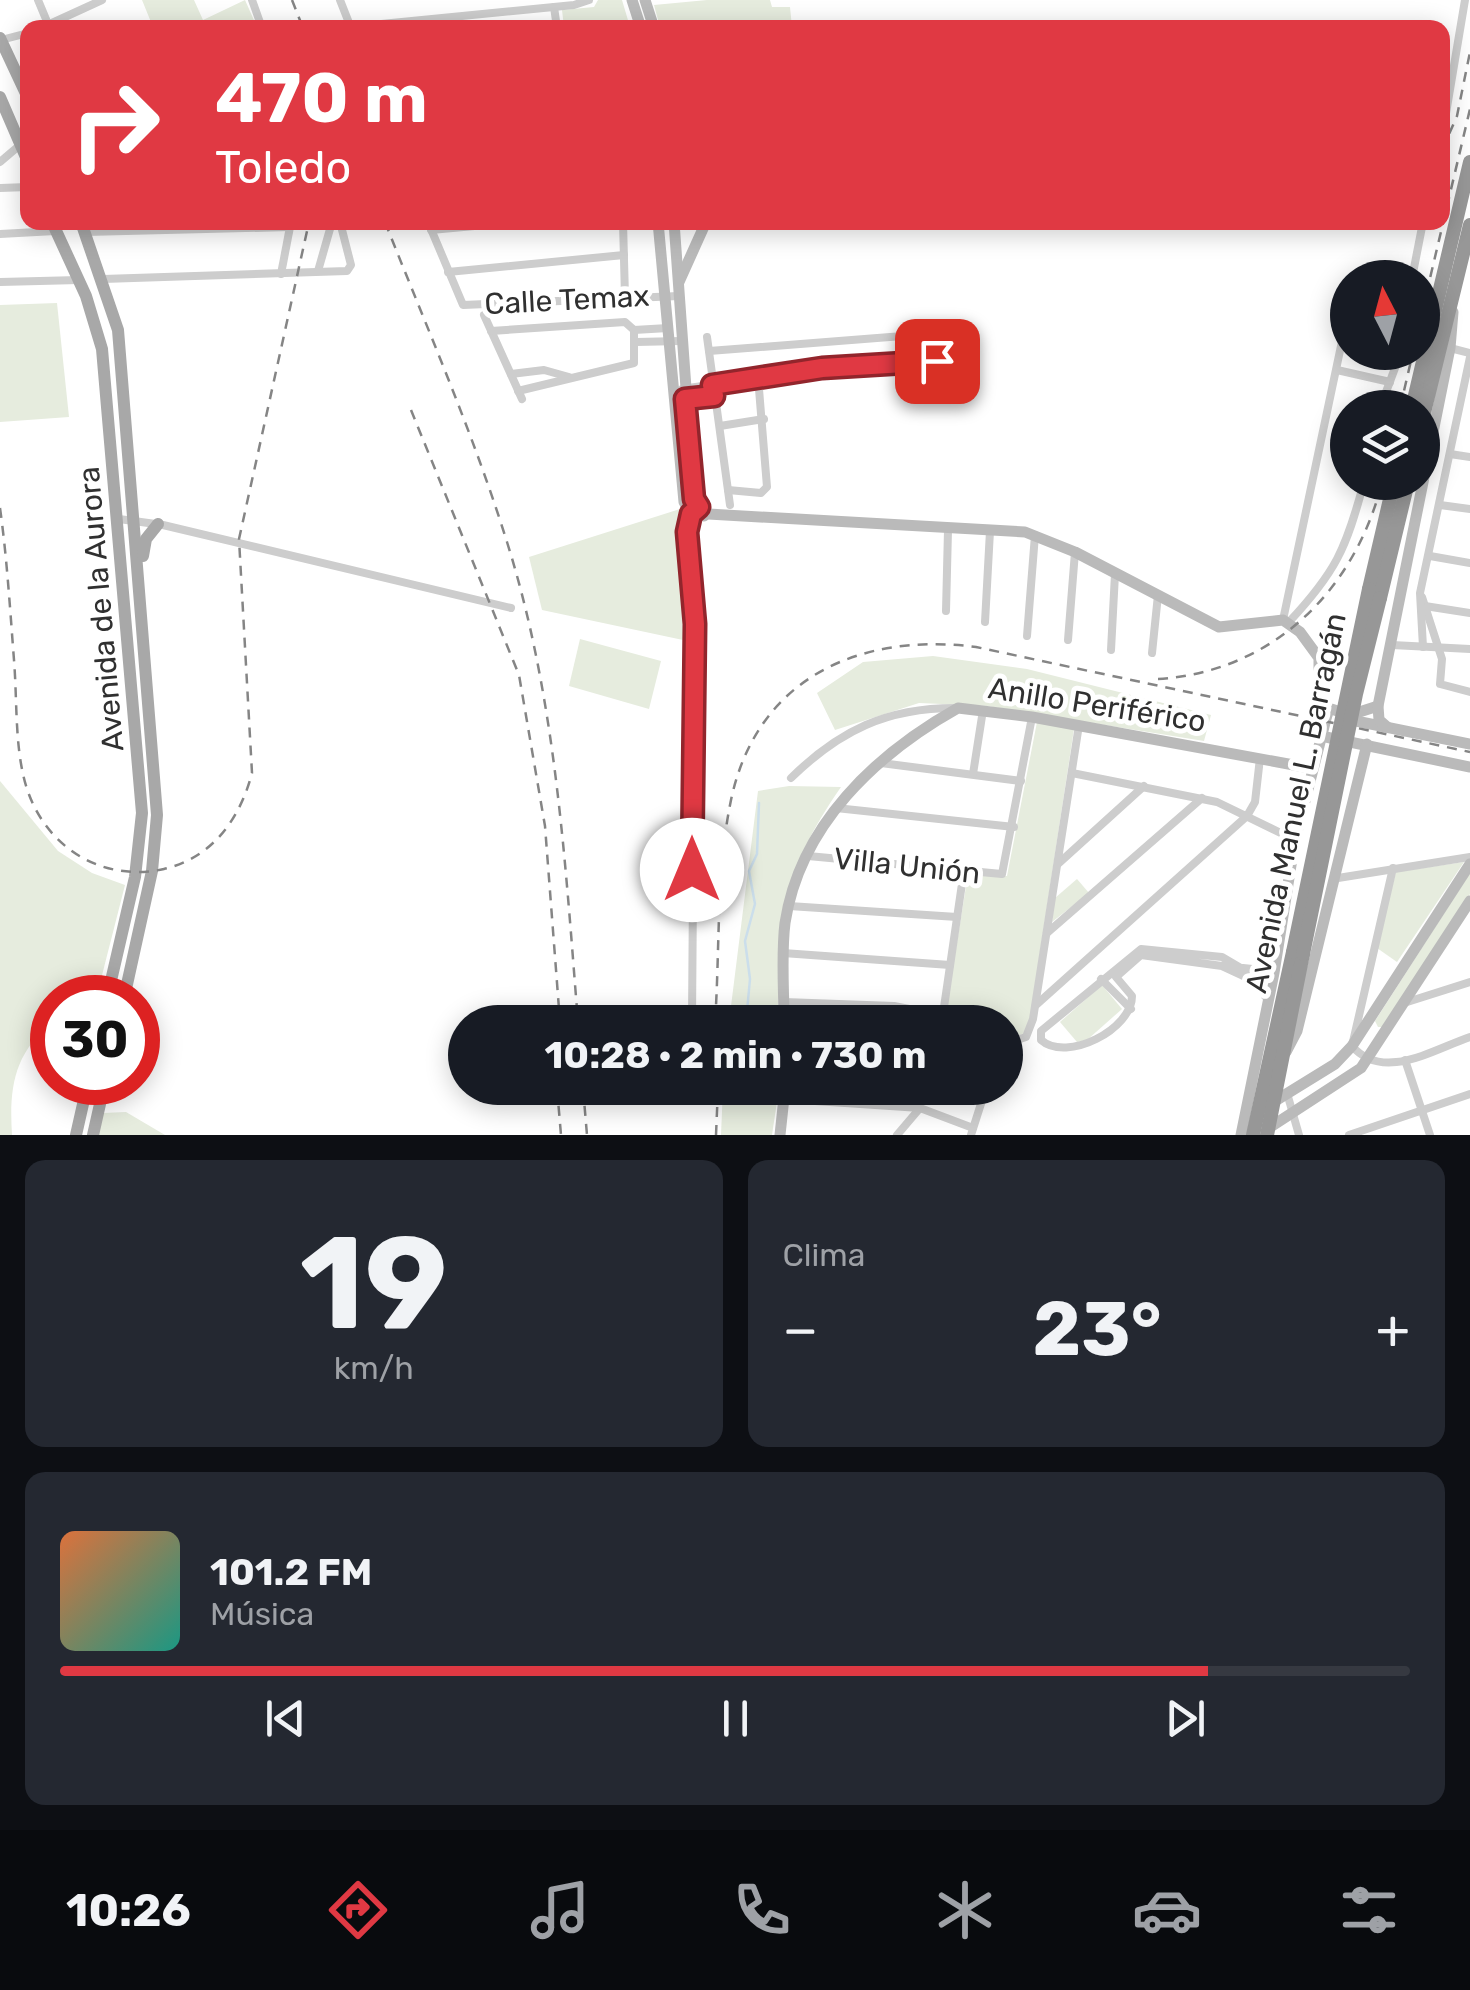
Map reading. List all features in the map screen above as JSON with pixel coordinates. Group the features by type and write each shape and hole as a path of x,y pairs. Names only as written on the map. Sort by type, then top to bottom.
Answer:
{"highway":[{"path":"1416,390 1470,162"},
{"path":"1431,390 1470,226"},
{"name":"Avenida Manuel L. Barragán","path":"1268,1131 1281,1097 1298,953 1375,593 1391,500"},
{"name":"Avenida Manuel L. Barragán","path":"1375,593 1403,500"},
{"name":"Avenida Manuel L. Barragán","path":"1242,1133 1298,953"}],"main road":[{"path":"0,39 20,81"},
{"path":"0,98 20,145"},
{"name":"Avenida de la Aurora","path":"55,230 79,280 102,349 119,519 142,827 112,975"},
{"name":"Avenida de la Aurora","path":"85,230 118,330 156,828 152,871 129,975"},
{"path":"140,583 145,543 158,524"},
{"path":"76,1135 83,1105"},
{"path":"93,1135 100,1105"}],"street":[{"path":"57,20 102,0"},
{"path":"485,0 486,13"},
{"path":"1450,105 1464,0"},
{"path":"418,20 585,2"},
{"path":"554,7 556,20"},
{"path":"0,162 20,145"},
{"path":"0,234 31,230"},
{"path":"281,274 289,230"},
{"path":"318,271 330,230"},
{"path":"104,279 281,274 351,267 342,230"},
{"path":"431,230 448,272 624,255"},
{"path":"623,230 625,297"},
{"path":"658,230 665,333 679,394"},
{"path":"674,230 684,502 698,512 1035,535 1224,628 1286,622 1327,580 1342,555 1359,500"},
{"path":"679,290 703,230"},
{"path":"1416,260 1421,230"},
{"name":"Calle Temax","path":"448,272 458,299 466,304 661,295 679,290"},
{"path":"0,282 79,280"},
{"path":"1387,727 1379,720 1378,706 1450,348 1454,303"},
{"path":"484,315 520,395 568,377 634,363 634,330"},
{"path":"492,331 625,322 634,330 681,334"},
{"path":"709,352 954,332"},
{"path":"636,342 665,333"},
{"path":"679,394 822,368 934,362 940,357 938,334"},
{"path":"708,337 730,505"},
{"path":"819,343 822,368"},
{"path":"1423,648 1420,592 1450,454 1466,403 1470,356 1450,348"},
{"path":"510,374 544,370 568,377"},
{"path":"1286,622 1337,370 1390,382"},
{"path":"1387,390 1394,370"},
{"path":"728,490 767,489 758,377"},
{"path":"679,394 714,396"},
{"path":"720,426 764,419"},
{"path":"1450,454 1470,458"},
{"path":"1440,504 1470,509"},
{"path":"692,1005 695,624 687,532 698,512"},
{"path":"119,519 158,524 511,608"},
{"path":"946,611 948,530"},
{"path":"986,622 990,531"},
{"path":"1027,636 1035,535"},
{"path":"1068,640 1075,552"},
{"path":"1430,556 1470,562"},
{"path":"1111,650 1115,574"},
{"path":"1152,653 1158,595"},
{"path":"1422,606 1470,613"},
{"path":"1422,606 1440,649 1440,684 1470,692"},
{"path":"1242,1133 1295,840 1326,711 1319,687 1319,658 1286,622"},
{"path":"1392,645 1470,650"},
{"path":"1326,711 1350,715 1378,706"},
{"path":"791,778 834,739 878,718 914,708 958,708"},
{"name":"Anillo Periférico","path":"784,1002 783,954 789,906 808,856 836,808 877,762 958,708 1311,765 1324,755 1338,755 1352,761 1362,774"},
{"path":"974,774 982,710"},
{"path":"1326,711 1470,744"},
{"path":"836,808 1014,827 1032,717"},
{"path":"1023,1038 1036,1005 1079,725"},
{"path":"1321,736 1470,767"},
{"path":"1284,1056 1297,1031 1338,878 1367,744"},
{"path":"1036,1005 1247,816 1253,808 1260,758"},
{"path":"877,762 1021,781"},
{"path":"1072,772 1202,798 1295,840"},
{"path":"1057,864 1144,786"},
{"path":"1047,933 1202,798"},
{"name":"Villa Unión","path":"808,856 1004,872 1014,827"},
{"path":"1338,878 1470,860"},
{"path":"1299,1135 1293,1112 1281,1097 1335,1064 1352,1046 1470,860"},
{"path":"1352,1046 1393,868"},
{"path":"944,1005 964,870"},
{"path":"1268,1131 1350,1077 1366,1060 1470,901"},
{"path":"789,906 957,916"},
{"path":"1140,952 1116,977 1132,996 1131,1009 1094,1042 1054,1047 1042,1042 1041,1030 1140,952 1214,960 1242,968 1275,967"},
{"path":"783,954 950,964"},
{"path":"1214,960 1263,985 1267,1009"},
{"path":"1101,979 1131,1009"},
{"path":"1404,1003 1470,982"},
{"path":"784,1002 866,1005"},
{"path":"1370,1021 1381,1036"},
{"path":"1361,1033 1381,1036"},
{"path":"1352,1046 1366,1060 1381,1065 1470,1037"},
{"path":"1405,1060 1430,1135"},
{"path":"1349,1135 1470,1094"},
{"path":"780,1135 784,1105"},
{"path":"893,1105 920,1108 972,1131 980,1105"},
{"path":"898,1135 920,1108"}],"shaded area":[{"path":"142,0 194,0 203,20 150,20"},
{"path":"245,0 254,20 203,20"},
{"path":"598,0 622,0 628,20 563,20 562,10 594,7"},
{"path":"770,0 772,7 790,7 791,20 658,20 654,5"},
{"path":"57,303 69,417 0,422 0,305"},
{"path":"680,509 689,634 683,640 542,610 529,557"},
{"path":"580,639 661,661 649,709 569,686"},
{"path":"933,656 1027,669 1211,715 1204,741 987,706 919,703 835,730 817,693 863,662"},
{"path":"1037,722 1074,729 1029,1024 1023,1034 1023,1005 947,1005 968,874 1007,876"},
{"path":"0,781 58,851 92,873 125,885 102,975 30,975 30,1046 13,1087 12,1135 0,1135"},
{"path":"789,786 841,787 806,846 787,899 778,1005 731,1005 758,791"},
{"path":"1464,862 1397,962 1377,948 1396,872"},
{"path":"1470,873 1470,894 1384,1027 1378,1027 1375,1021"},
{"path":"1077,879 1089,893 1052,922 1055,898"},
{"path":"1102,985 1122,1009 1087,1040 1077,1042 1060,1022"},
{"path":"722,1105 776,1105 772,1135 721,1135"},
{"path":"126,1112 165,1135 98,1135 103,1113"}],"waterway":[{"path":"748,1005 750,979 745,941 755,904 749,871 757,854 759,803"}],"railway":[{"path":"292,0 300,20"},
{"path":"1450,132 1470,52"},
{"path":"1450,194 1470,109"},
{"path":"0,508 17,732 30,798 56,837 94,863 139,872 164,869 196,856 232,821 252,773 239,539 307,230"},
{"path":"388,230 480,461 524,601 556,780 577,1005"},
{"path":"1434,260 1441,230"},
{"path":"1404,390 1409,370"},
{"path":"411,410 519,675 545,826 559,1005"},
{"path":"1158,679 1199,673 1237,661 1303,619 1352,558 1376,500"},
{"path":"716,1005 723,855 731,800 744,757 764,722 790,694 820,672 855,656 893,647 976,647 1470,752"},
{"path":"558,1105 561,1135"},
{"path":"584,1105 587,1135"},
{"path":"716,1135 717,1105"}],"route":[{"path":"692,870 695,624 687,532 691,514 699,507 694,499 685,399 714,396 712,385 758,377 822,368 937,361"}]}
